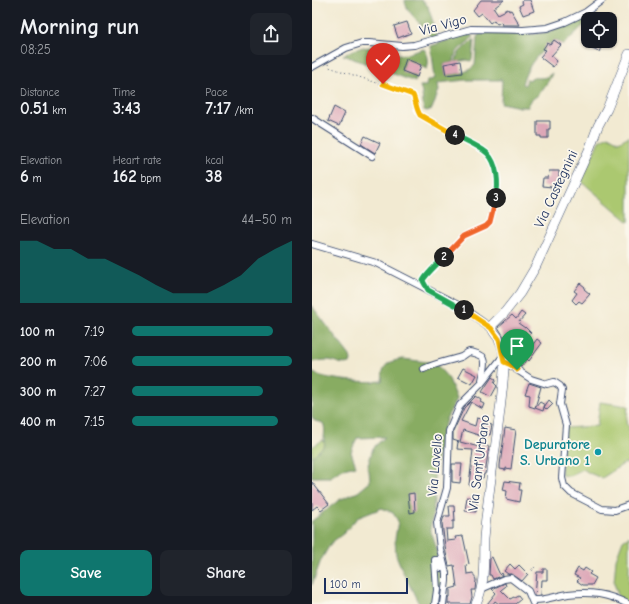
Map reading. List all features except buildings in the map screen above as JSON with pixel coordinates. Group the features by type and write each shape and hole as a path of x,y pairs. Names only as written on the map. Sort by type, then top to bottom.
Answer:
{"street":[{"name":"Via Vigo","path":"312,67 346,48 362,43 402,46 414,45 471,29 523,30 547,28 565,22 586,12 602,0"},
{"name":"Via Castegnini","path":"491,328 493,323 520,293 536,266 607,109 629,54"},
{"path":"312,118 372,156"},
{"path":"312,244 376,263 460,306 491,328"},
{"name":"Via Sant'Urbano","path":"476,604 482,589 484,538 504,378 504,358 499,339 491,328"},
{"path":"424,369 463,356 468,352 473,353 482,356 484,359 481,384"},
{"path":"504,358 532,379 547,384 554,382 560,386 562,390 560,404 566,425 562,478 564,486 571,493 602,509 615,510 629,505"},
{"name":"Via Lavello","path":"443,604 446,578 440,549 437,523 447,488 449,431 460,405 504,358"},
{"path":"435,604 437,590 435,560 439,561 446,578"},
{"path":"482,589 504,579 511,578 528,591 532,602 568,594 593,593 607,595 628,604"}],"path":[{"path":"326,60 329,67 413,95 417,111 420,115 485,152 494,165 497,174 497,192 490,222 486,226 464,236 424,277 423,281 428,290"}],"green space":[{"path":"405,0 421,0 428,6 438,39 432,39 408,10"},
{"path":"581,18 581,28 564,44 555,40 531,63 522,84 525,85 527,79 530,80 531,78 545,77 552,73 550,79 538,95 531,101 528,107 501,103 502,80 466,80 438,83 439,90 432,109 427,111 424,110 420,86 426,86 427,80 432,80 435,78 431,46 463,35 470,34 473,37 458,50 454,62 444,64 446,75 458,74 469,70 475,65 477,37 481,32 534,34 549,32"},
{"path":"473,40 472,60 456,62 456,58 460,52"},
{"path":"363,47 379,49 398,55 424,49 428,59 427,69 406,60 402,70 417,77 415,82 343,55"},
{"path":"608,136 619,142 629,136 629,222 581,181 599,141"},
{"path":"312,306 350,356 350,363 343,364 327,360 312,363"},
{"path":"403,359 435,363 449,379 457,399 446,419 434,477 434,501 430,528 445,574 441,597 438,604 419,604 396,555 395,539 398,521 393,513 382,508 357,518 344,533 331,543 321,560 312,585 312,521 339,500 358,492 370,482 369,470 367,469 373,448 385,437 357,438 351,452 356,466 343,469 330,477 312,477 312,457 325,445 325,429 323,423 315,421 312,417 312,372 317,375 335,379 376,382 382,381 384,368 386,365"},
{"path":"600,402 628,406 626,423 629,427 629,463 625,463 602,478 583,469 569,476 561,475 565,428 597,426"},
{"path":"323,440 325,445 312,457 312,447"},
{"path":"629,536 629,604 621,604 614,583 616,559 623,540"}],"place":[{"name":"Depuratore S. Urbano 1","path":"598,452"}],"route":[{"path":"383,84 413,95 417,111 420,115 485,152 494,165 497,174 497,192 490,222 486,226 464,236 458,241 424,277 423,281 428,290 460,306 491,328 502,346 504,362 508,362 517,370"}]}
